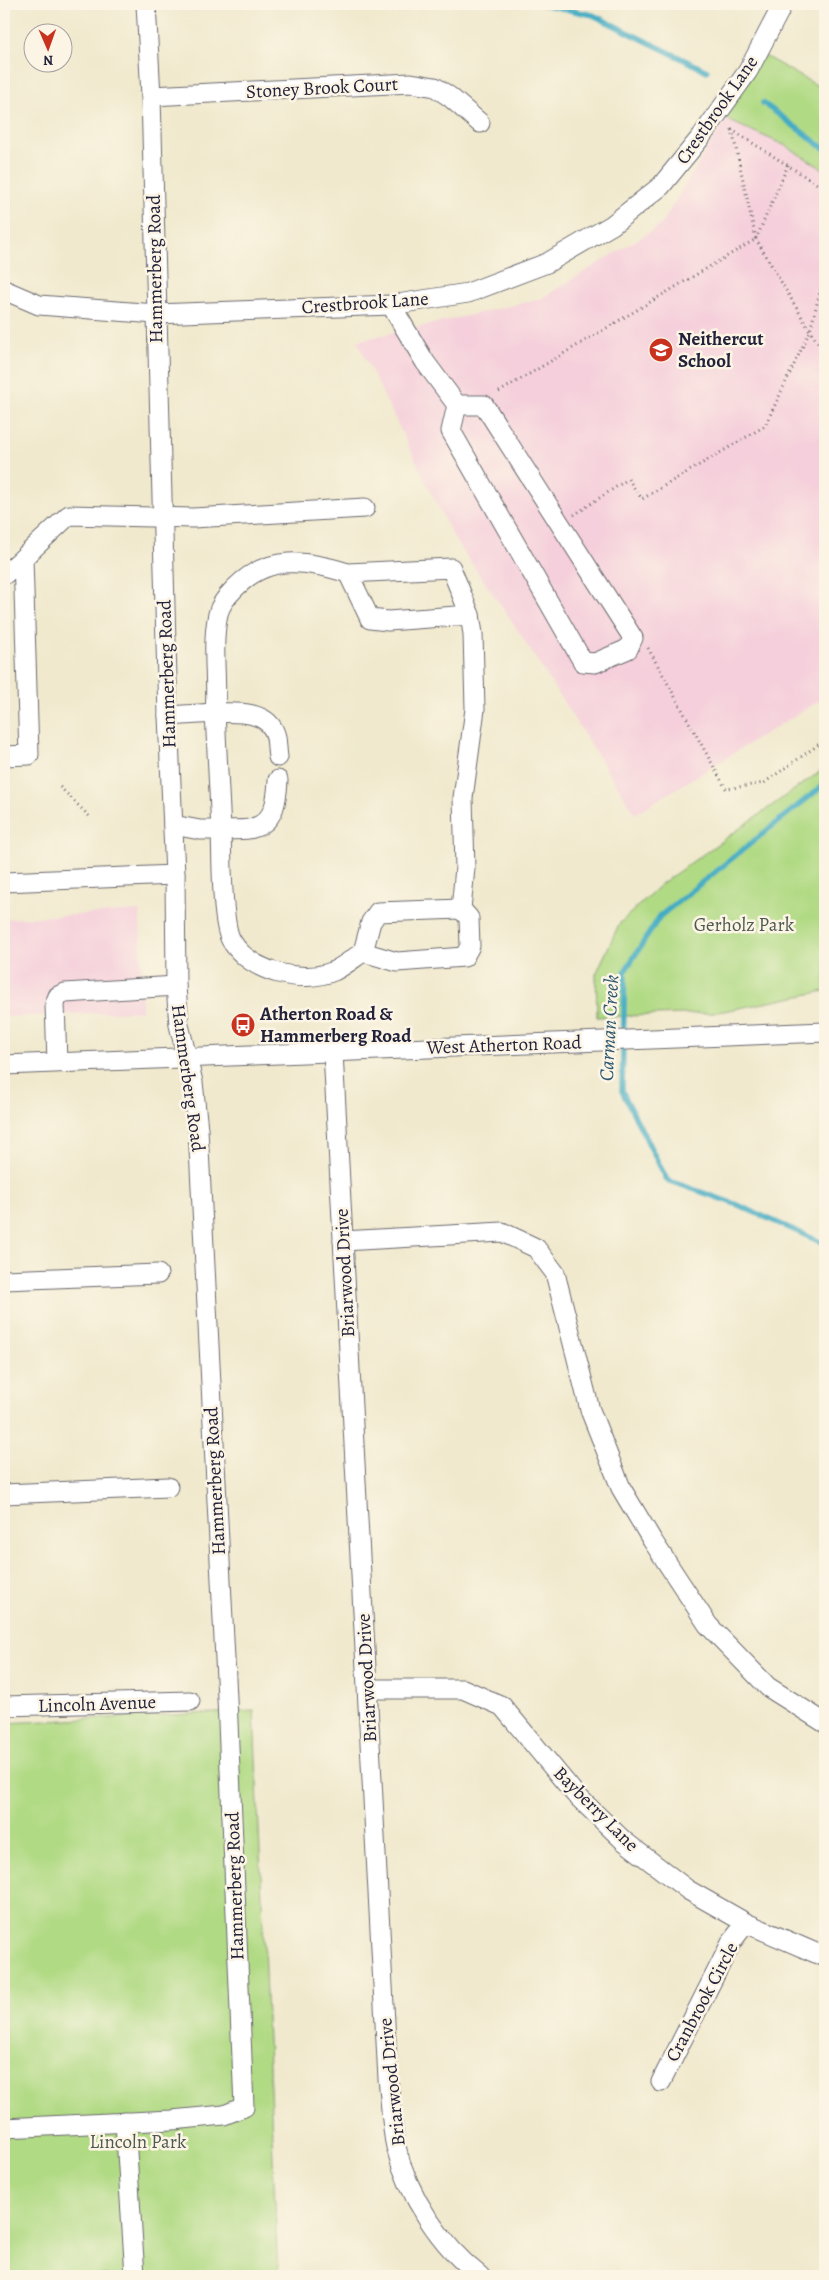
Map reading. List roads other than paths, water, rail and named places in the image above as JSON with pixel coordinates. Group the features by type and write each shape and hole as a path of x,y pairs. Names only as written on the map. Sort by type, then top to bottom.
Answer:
{"street":[{"name":"Hammerberg Road","path":"126,2122 224,2115 244,2107 227,1698 198,1129 193,1082 179,1025 176,986 175,875 168,716 151,96 146,4"},
{"name":"Crestbrook Lane","path":"4,290 39,305 156,314 391,305 468,293 547,263 612,225 660,186 701,137 748,71 783,4"},
{"name":"Stoney Brook Court","path":"151,96 411,83 435,87 450,97 480,123"},
{"path":"391,305 425,362 457,405 451,431 583,662 595,662 628,649 633,638 484,405 457,405"},
{"path":"4,575 69,515 162,518 365,508"},
{"path":"4,756 29,755 22,558"},
{"path":"363,952 397,962 464,957 470,946 469,918 461,909 465,868 463,798 475,709 473,634 470,614 451,568 348,573 304,563 277,563 243,579 232,591 219,611 216,631 218,689 215,712 226,916 230,940 242,953 260,967 281,974 304,977 333,971 363,952 371,922 378,912 461,909"},
{"path":"348,573 370,619 388,621 470,614"},
{"path":"168,716 215,712 244,712 257,716 269,724 276,736 278,757"},
{"path":"173,825 200,830 253,828 270,818 278,800 278,780"},
{"path":"4,882 175,875"},
{"path":"57,1062 55,1004 58,996 65,993 176,986"},
{"name":"West Atherton Road","path":"4,1064 825,1032"},
{"name":"Briarwood Drive","path":"333,1052 388,2079 396,2147 412,2192 436,2229 470,2273"},
{"path":"343,1241 502,1232 536,1248 555,1273 590,1410 621,1488 652,1540 708,1625 768,1687 825,1723"},
{"path":"4,1280 158,1274"},
{"path":"4,1494 168,1487"},
{"name":"Bayberry Lane","path":"368,1689 463,1689 502,1706 575,1794 624,1842 688,1890 746,1923 825,1957"},
{"name":"Lincoln Avenue","path":"4,1706 190,1701"},
{"name":"Cranbrook Circle","path":"661,2082 732,1941 746,1923"},
{"path":"4,2128 126,2122 135,2276"}],"waterway":[{"name":"Carman Creek","path":"542,4 593,15 707,71"},
{"name":"Carman Creek","path":"763,103 825,149"},
{"name":"Carman Creek","path":"825,784 660,916 625,971 622,1091 667,1180 738,1205 825,1244"}],"place":[{"name":"Neithercut School","path":"661,350"},
{"name":"Atherton Road & Hammerberg Road","path":"243,1025"}],"park label":[{"name":"Gerholz Park","path":"744,925"},
{"name":"Lincoln Park","path":"138,2142"}]}
